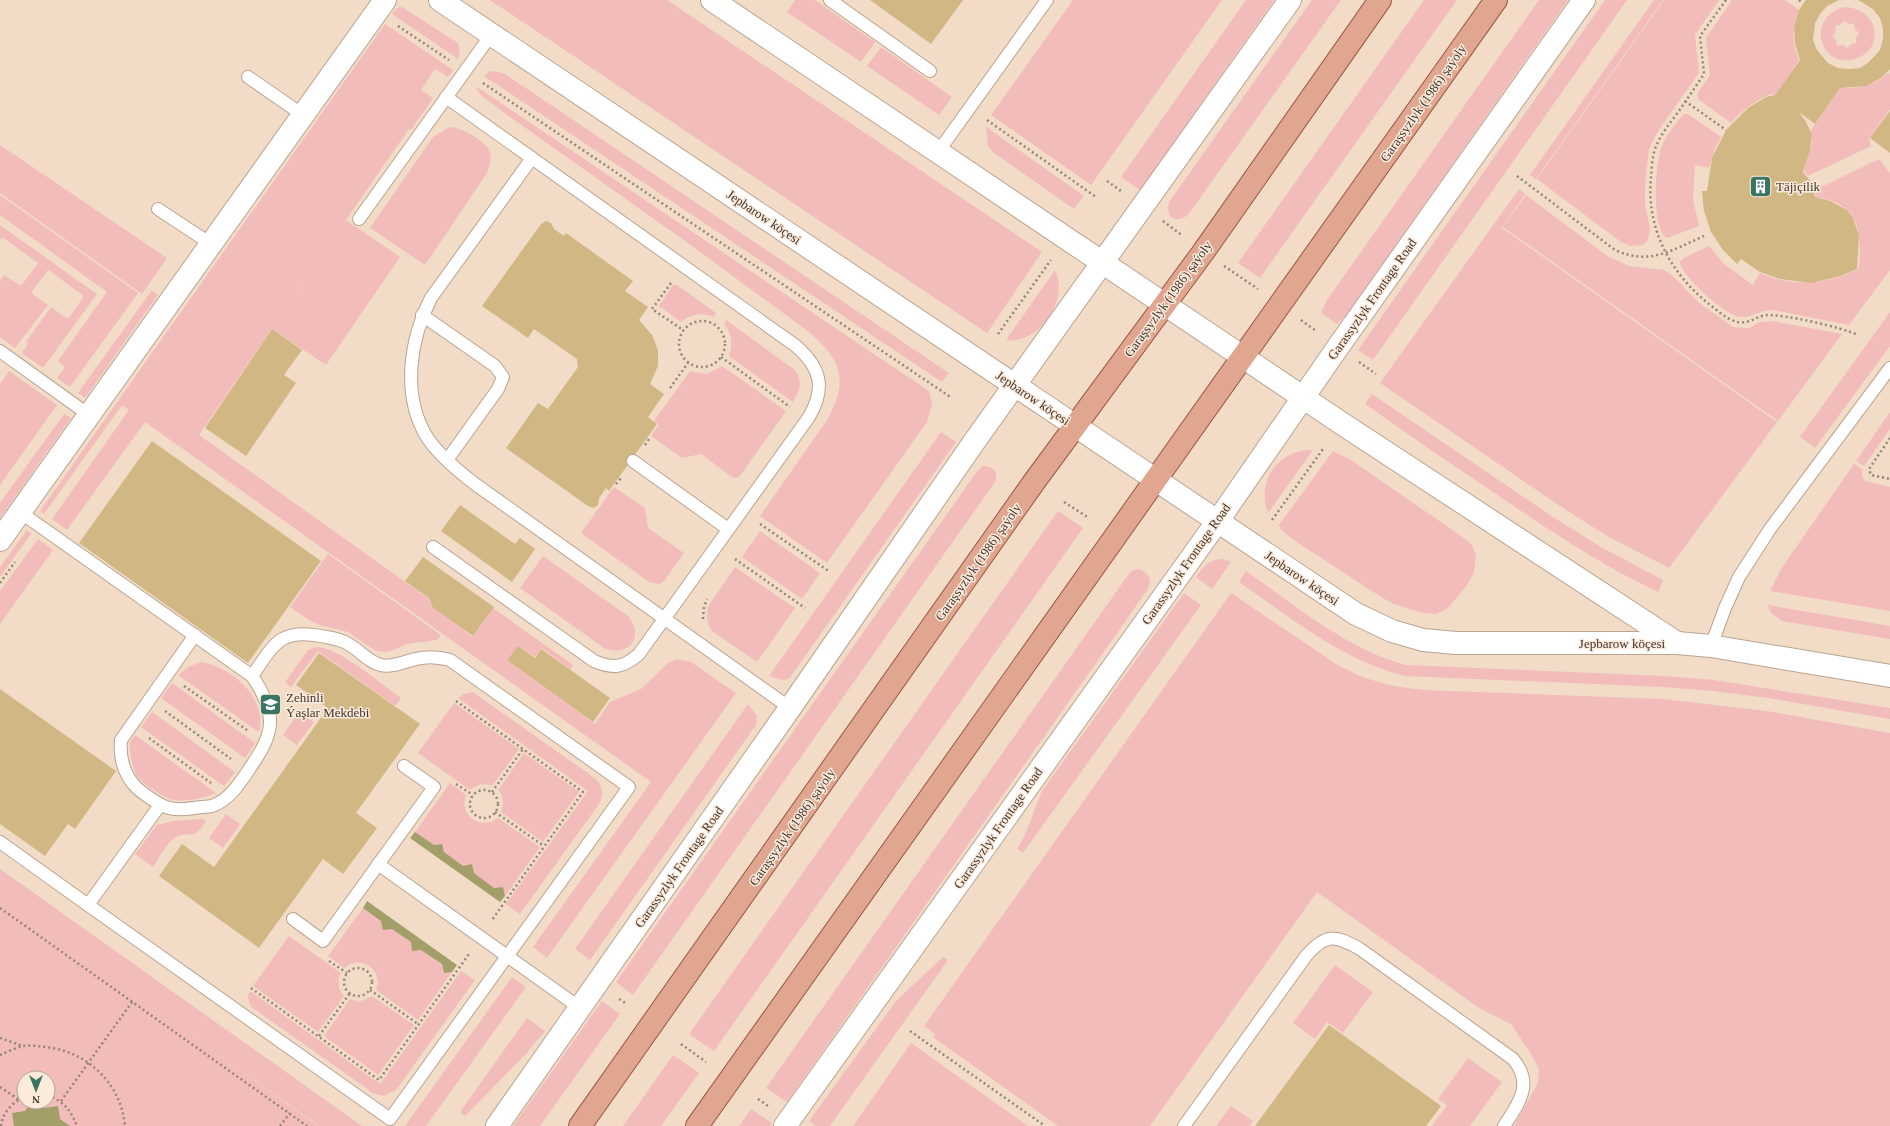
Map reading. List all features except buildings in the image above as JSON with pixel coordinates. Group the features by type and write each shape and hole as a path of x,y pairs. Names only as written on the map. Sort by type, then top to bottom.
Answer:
{"main road":[{"name":"Garaşsyzlyk (1986) şaýoly","path":"580,1126 1075,426 1164,304 1380,0"},
{"name":"Garaşsyzlyk (1986) şaýoly","path":"697,1126 1496,0"}],"street":[{"path":"0,540 385,0"},
{"name":"Jepbarow köçesi","path":"440,0 1216,522 1356,614 1392,631 1423,640 1456,644 1677,643 1711,646 1890,676"},
{"name":"Jepbarow köçesi","path":"712,0 1302,397 1677,643"},
{"name":"Garassyzlyk Frontage Road","path":"497,1126 1014,385 1103,263 1290,0"},
{"name":"Garassyzlyk Frontage Road","path":"785,1126 1216,522 1302,397 1584,0"}],"lane":[{"path":"830,0 930,71"},
{"path":"938,152 1047,0"},
{"path":"359,219 491,35"},
{"path":"248,77 303,115"},
{"path":"433,547 594,661 606,666 618,667 629,662 639,654 814,408 819,387 816,369 811,361 796,346 446,97"},
{"path":"532,158 431,298 422,315 412,354 411,376 417,416 426,435 447,460 475,484 790,708"},
{"path":"158,209 211,244"},
{"path":"422,315 495,366 503,376 498,389 447,460"},
{"path":"0,351 90,415"},
{"path":"1711,646 1725,608 1739,577 1770,529 1890,368"},
{"path":"633,461 728,530"},
{"path":"20,512 195,635 252,676 258,685 268,711 270,722 265,744 248,770 222,801 212,806 179,810 160,805 136,788 127,777 121,744 123,736 130,725 195,635"},
{"path":"0,842 390,1119 629,787 450,660 438,657 417,658 386,666 379,665 350,644 340,640 308,633 293,633 282,638 275,644 252,676"},
{"path":"293,919 323,941 434,787 404,766"},
{"path":"88,905 160,805"},
{"path":"378,864 580,1008"},
{"path":"1184,1126 1306,956 1316,945 1331,937 1347,942 1360,949 1514,1059 1522,1071 1524,1084 1522,1095 1504,1126"}],"path":[{"path":"1726,0 1700,36 1704,74 1657,144 1651,169 1650,186 1653,220 1665,252 1677,272 1701,298 1734,321 1748,322 1758,317 1773,316 1846,329 1858,335"},
{"path":"394,23 450,60"},
{"path":"480,81 952,398"},
{"path":"1685,101 1726,130"},
{"path":"988,121 1096,197"},
{"path":"1516,176 1615,250 1630,256 1650,257 1704,236"},
{"path":"998,334 1052,259"},
{"path":"1232,271 1376,374"},
{"path":"674,279 652,309 683,330"},
{"path":"698,321 704,321 715,325 723,335 724,340 725,346 721,357 716,362 705,367 694,366 688,363 684,359 679,348 680,336 683,330 687,326 698,321"},
{"path":"721,357 792,408"},
{"path":"670,388 688,363"},
{"path":"1890,438 1870,467 1869,472 1875,476 1890,479"},
{"path":"1272,520 1323,449"},
{"path":"1064,502 1089,518"},
{"path":"756,530 760,524 830,572"},
{"path":"731,565 739,553"},
{"path":"735,559 804,608"},
{"path":"703,622 704,607 711,594"},
{"path":"167,674 265,744"},
{"path":"148,700 248,770"},
{"path":"130,725 228,795"},
{"path":"492,792 523,749"},
{"path":"479,790 492,792 498,804 495,812 488,817 479,817 472,812 470,804 472,796 479,790"},
{"path":"495,812 544,846"},
{"path":"0,908 307,1126"},
{"path":"358,968 370,973 372,982 370,990 363,995 350,993 345,986 345,978 350,971 358,968"},
{"path":"370,990 418,1024"},
{"path":"319,1036 350,993"},
{"path":"61,1101 132,1002"},
{"path":"910,1031 1045,1126"},
{"path":"0,1038 23,1046 54,1048 69,1051 89,1062 106,1077 114,1090 120,1104 125,1126"},
{"path":"681,1044 706,1062"},
{"path":"0,1055 23,1046"},
{"path":"0,1087 16,1099"},
{"path":"56,1099 61,1101 71,1112 76,1126"},
{"path":"0,1124 7,1110 16,1102"},
{"path":"280,1126 290,1113"}],"shaded area":[{"path":"490,0 667,0 1042,252 987,333"},
{"path":"795,0 815,0 875,42 861,62 787,12"},
{"path":"1073,0 1222,0 1091,185 991,115"},
{"path":"1246,0 1274,0 1140,190 1121,177"},
{"path":"1312,0 1341,0 1188,215 1179,219 1172,218 1168,207 1169,202"},
{"path":"1424,0 1457,0 1260,278 1238,263"},
{"path":"1539,0 1568,0 1347,314 1337,324 1321,313 1327,300"},
{"path":"1605,0 1627,0 1373,360 1358,350"},
{"path":"1654,0 1663,0 1536,179 1530,175"},
{"path":"1664,0 1719,0 1695,35 1699,73 1658,131 1649,149 1645,186 1645,204 1650,228 1648,240 1643,245 1631,246 1621,242 1537,179"},
{"path":"1732,0 1785,0 1799,10 1796,16 1793,35 1799,60 1775,95 1771,94 1755,102 1731,123 1698,99 1697,94 1710,75 1706,38"},
{"path":"402,7 458,43 460,51 458,59 392,14 397,8"},
{"path":"1844,7 1851,8 1858,10 1869,19 1873,24 1875,31 1872,46 1865,54 1855,59 1843,60 1833,57 1826,50 1822,41 1821,31 1824,21 1832,13","holes":["1844,21 1849,24 1854,24 1855,29 1859,33 1856,37 1856,43 1851,44 1847,48 1843,45 1837,46 1836,40 1832,36 1836,32 1835,26 1840,25"]},
{"path":"385,24 453,70 448,77 435,69 421,90 433,98 411,130 409,129 346,220 400,257 326,365 272,329 308,276 199,435 428,598 433,608 473,637 493,608 573,665 570,669 541,648 535,657 518,646 507,660 595,724 610,702 641,689 668,663 677,659 691,662 736,693 547,958 533,947 651,782 145,422 67,530 52,519 129,410 122,405 44,514 40,511"},
{"path":"881,47 952,97 939,115 867,66"},
{"path":"490,71 505,74 949,373 942,382 484,76"},
{"path":"1888,73 1890,74 1890,109 1869,139 1871,146 1808,176 1804,172 1812,144 1811,130 1840,88 1860,87 1877,81"},
{"path":"477,87 929,391 932,405 927,422 827,563 760,516 827,420 834,406 840,382 839,372 829,352 809,332 688,243 503,112 482,96 476,88"},
{"path":"1683,114 1688,114 1721,137 1715,148 1709,168 1695,165 1693,200 1699,226 1667,238 1662,232 1658,223 1656,210 1657,168 1663,144 1670,131"},
{"path":"450,127 465,131 476,137 485,145 490,151 490,163 487,173 425,265 370,228 433,137"},
{"path":"986,127 1084,196 1074,209 994,153 988,146"},
{"path":"0,145 167,258 142,294 0,193"},
{"path":"1879,159 1890,173 1890,270 1849,325 1773,310 1744,317 1733,315 1724,310 1695,285 1682,268 1680,262 1682,259 1709,246 1724,264 1753,285 1760,273 1784,281 1808,282 1833,279 1857,270 1859,267 1860,241 1855,220 1849,212 1841,206 1830,200 1816,197 1815,190"},
{"path":"1519,189 1525,194 1502,228 1777,422 1669,568 1607,536 1560,506 1380,383"},
{"path":"0,195 138,293 70,387 57,378 65,367 58,361 107,292 0,215"},
{"path":"1526,195 1609,257 1629,266 1664,270 1673,276 1698,302 1733,327 1749,328 1760,322 1772,321 1842,334 1778,421 1503,227"},
{"path":"0,225 97,294 43,368 22,353 28,344 26,342 51,307 68,319 84,296 48,270 31,293 48,305 15,348 0,337 0,281 4,275 21,286 38,263 2,237 0,240"},
{"path":"1055,270 1059,282 1058,294 1055,306 1048,318 1040,328 1030,335 1018,340 1006,340"},
{"path":"673,285 677,285 716,313 714,317 701,314 688,317 681,322 659,306"},
{"path":"152,290 158,295 85,398 78,393"},
{"path":"1890,312 1890,346 1815,448 1800,437"},
{"path":"726,320 795,370 799,378 800,386 793,402 729,356 731,339 724,324"},
{"path":"722,366 786,411 740,476 736,478 732,477 701,454 682,458 651,436 659,425 654,421 690,371 707,374"},
{"path":"9,371 57,405 0,485 0,384"},
{"path":"1372,394 1553,517 1601,547 1663,580 1658,592 1615,570 1573,545 1365,404"},
{"path":"1890,412 1890,429 1864,466 1856,461"},
{"path":"64,414 71,418 0,518 0,503"},
{"path":"941,432 956,442 789,679 782,680 769,676"},
{"path":"1305,450 1313,450 1268,513 1265,502 1265,491 1271,472 1285,458 1294,453"},
{"path":"1333,451 1351,460 1472,545 1476,556 1474,572 1467,585 1448,608 1436,614 1419,612 1394,604 1295,541 1281,530 1279,525"},
{"path":"1854,464 1862,469 1862,476 1865,481 1890,487 1890,611 1770,591 1781,569"},
{"path":"983,466 993,468 995,470 995,482 633,995 616,982 978,470"},
{"path":"614,487 645,508 648,528 684,553 664,581 659,584 649,582 581,533"},
{"path":"1058,511 1083,528 714,1051 689,1034"},
{"path":"27,530 31,534 0,577 0,567"},
{"path":"760,531 820,573 802,599 742,557"},
{"path":"38,539 53,550 0,624 0,591"},
{"path":"328,554 441,635 437,640 407,644 388,652 376,651 348,632 319,625 290,607"},
{"path":"543,556 628,616 635,631 632,644 621,650 604,648 520,588"},
{"path":"1224,559 1231,562 1212,589 1196,577 1207,564 1215,560"},
{"path":"735,567 795,608 757,662 712,631 708,622 707,611 709,605"},
{"path":"1139,569 1145,572 1150,579 1148,589 787,1102 766,1088 1128,575 1133,570"},
{"path":"1246,571 1303,612 1343,638 1385,658 1406,665 1664,676 1714,680 1890,708 1890,719 1768,698 1713,691 1663,687 1405,676 1360,660 1339,649 1298,623 1239,582"},
{"path":"1184,593 1201,605 1023,853 1017,849 1024,837 1042,791"},
{"path":"1231,593 1339,666 1365,678 1393,686 1424,690 1663,699 1767,711 1890,733 1890,1126 1514,1126 1538,1083 1539,1070 1533,1057 1511,1024 1479,1008 1317,892 1150,1126 1058,1126 933,1037 935,1034 924,1026"},
{"path":"1768,605 1890,626 1890,639 1782,621 1771,613"},
{"path":"316,647 336,653 348,659 401,698 395,706 318,651 291,687 285,682 308,650"},
{"path":"201,662 224,670 245,686 253,696 258,707 260,719 259,732 178,675 188,667"},
{"path":"172,683 255,743 245,758 161,698"},
{"path":"473,692 596,779 602,791 602,797 599,804 520,914 506,904 588,791 458,698 463,694"},
{"path":"454,703 519,749 492,786 475,786 470,790 418,753"},
{"path":"748,704 757,716 756,725 590,960 575,949"},
{"path":"152,712 235,772 224,786 141,727"},
{"path":"299,712 314,722 297,745 283,735"},
{"path":"135,735 216,793 195,799 174,800 153,789 138,777 133,767 130,754 130,742"},
{"path":"524,753 579,792 543,842 501,812 503,800 498,790"},
{"path":"450,783 466,795 464,802 465,809 473,819 478,822 485,823 491,822 498,818 540,847 505,896 503,887 494,888 415,832"},
{"path":"226,814 240,824 223,848 209,838"},
{"path":"205,820 205,823 197,832 194,834 181,835 173,839 166,846 153,867 135,854 157,825 173,821"},
{"path":"415,832 434,845 442,844 444,852 463,866 472,864 474,873 494,888 503,887 505,896 500,902 410,838"},
{"path":"0,869 362,1126 319,1126 167,1018 318,1126 0,1126"},
{"path":"367,901 457,965 452,972 444,973 442,964 421,950 412,951 411,942 392,929 383,930 381,921 363,908"},
{"path":"363,908 442,964 444,973 452,972 418,1020 376,990 378,983 377,976 369,966 364,963 357,962 344,968 328,956"},
{"path":"289,936 341,973 339,985 340,991 344,996 318,1032 253,986"},
{"path":"943,957 948,960 830,1126 816,1126 809,1121 896,1001"},
{"path":"1335,965 1373,992 1343,1033 1327,1022 1315,1039 1293,1023"},
{"path":"461,971 475,980 396,1090 384,1096 373,1093 250,1006 248,997 250,991 380,1084"},
{"path":"512,977 526,987 426,1126 405,1126"},
{"path":"372,996 414,1025 378,1075 324,1036 350,999 359,1002"},
{"path":"602,1001 620,1014 540,1126 513,1126"},
{"path":"527,1018 545,1031 525,1055 465,1116 460,1112"},
{"path":"911,1043 1028,1126 853,1126"},
{"path":"673,1055 699,1073 661,1126 623,1126"},
{"path":"1468,1058 1502,1082 1470,1126 1432,1126 1447,1105 1438,1099"},
{"path":"56,1106 58,1106 60,1119 70,1126 14,1126 12,1113 56,1110"},
{"path":"1231,1106 1253,1121 1249,1126 1216,1126"},
{"path":"751,1109 772,1123 770,1126 739,1126"}],"place":[{"name":"Täjiçilik","path":"1760,186"},
{"name":"Zehinli Ýaşlar Mekdebi","path":"270,704"}]}
